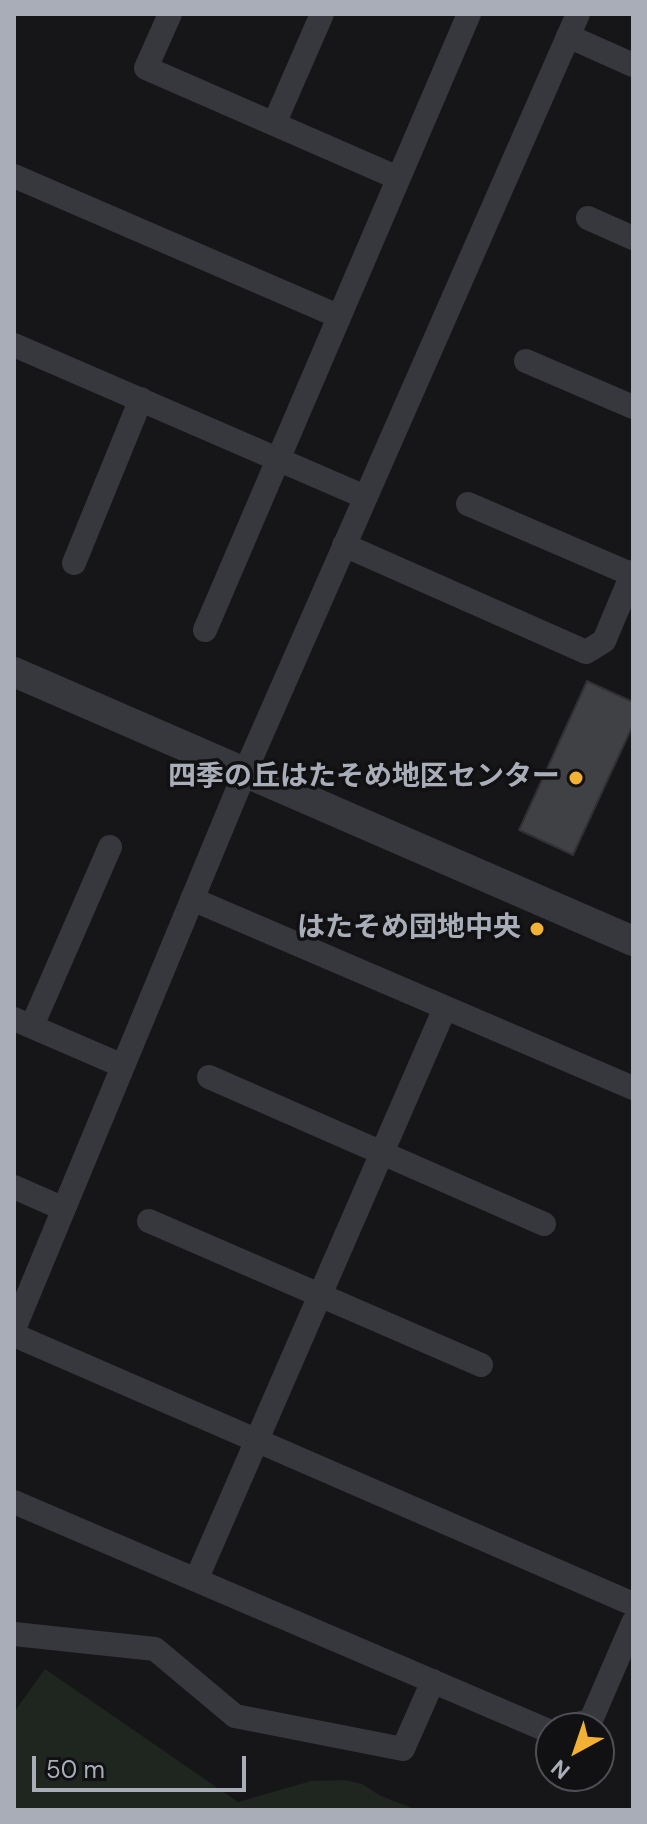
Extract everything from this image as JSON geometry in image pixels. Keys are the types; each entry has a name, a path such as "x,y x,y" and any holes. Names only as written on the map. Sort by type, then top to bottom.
{"street":[{"path":"170,14 146,68 398,178"},
{"path":"274,124 322,14"},
{"path":"205,630 469,14"},
{"path":"633,65 573,25 245,772 14,1332 633,1604"},
{"path":"14,176 338,316"},
{"path":"588,218 633,238"},
{"path":"14,345 365,497"},
{"path":"526,361 633,407"},
{"path":"74,563 141,399"},
{"path":"344,545 586,652 604,641 633,574 468,504"},
{"path":"14,672 633,941"},
{"path":"110,847 23,1023 123,1066"},
{"path":"192,899 633,1088"},
{"path":"196,1580 445,1008"},
{"path":"209,1077 544,1224"},
{"path":"14,1187 64,1209"},
{"path":"149,1221 481,1365"},
{"path":"14,1502 535,1725"},
{"path":"594,1712 633,1623"},
{"path":"14,1634 155,1649 235,1716 403,1749 433,1681"}],"shaded area":[{"path":"45,1669 238,1802 311,1781 345,1780 362,1784 379,1795 417,1810 14,1810 14,1712"}],"building":[{"name":"四季の丘はたそめ地区センター","path":"587,681 633,702 633,725 573,855 519,830"}],"place":[{"name":"四季の丘はたそめ地区センター","path":"576,778"},
{"name":"はたそめ団地中央","path":"537,929"}]}
